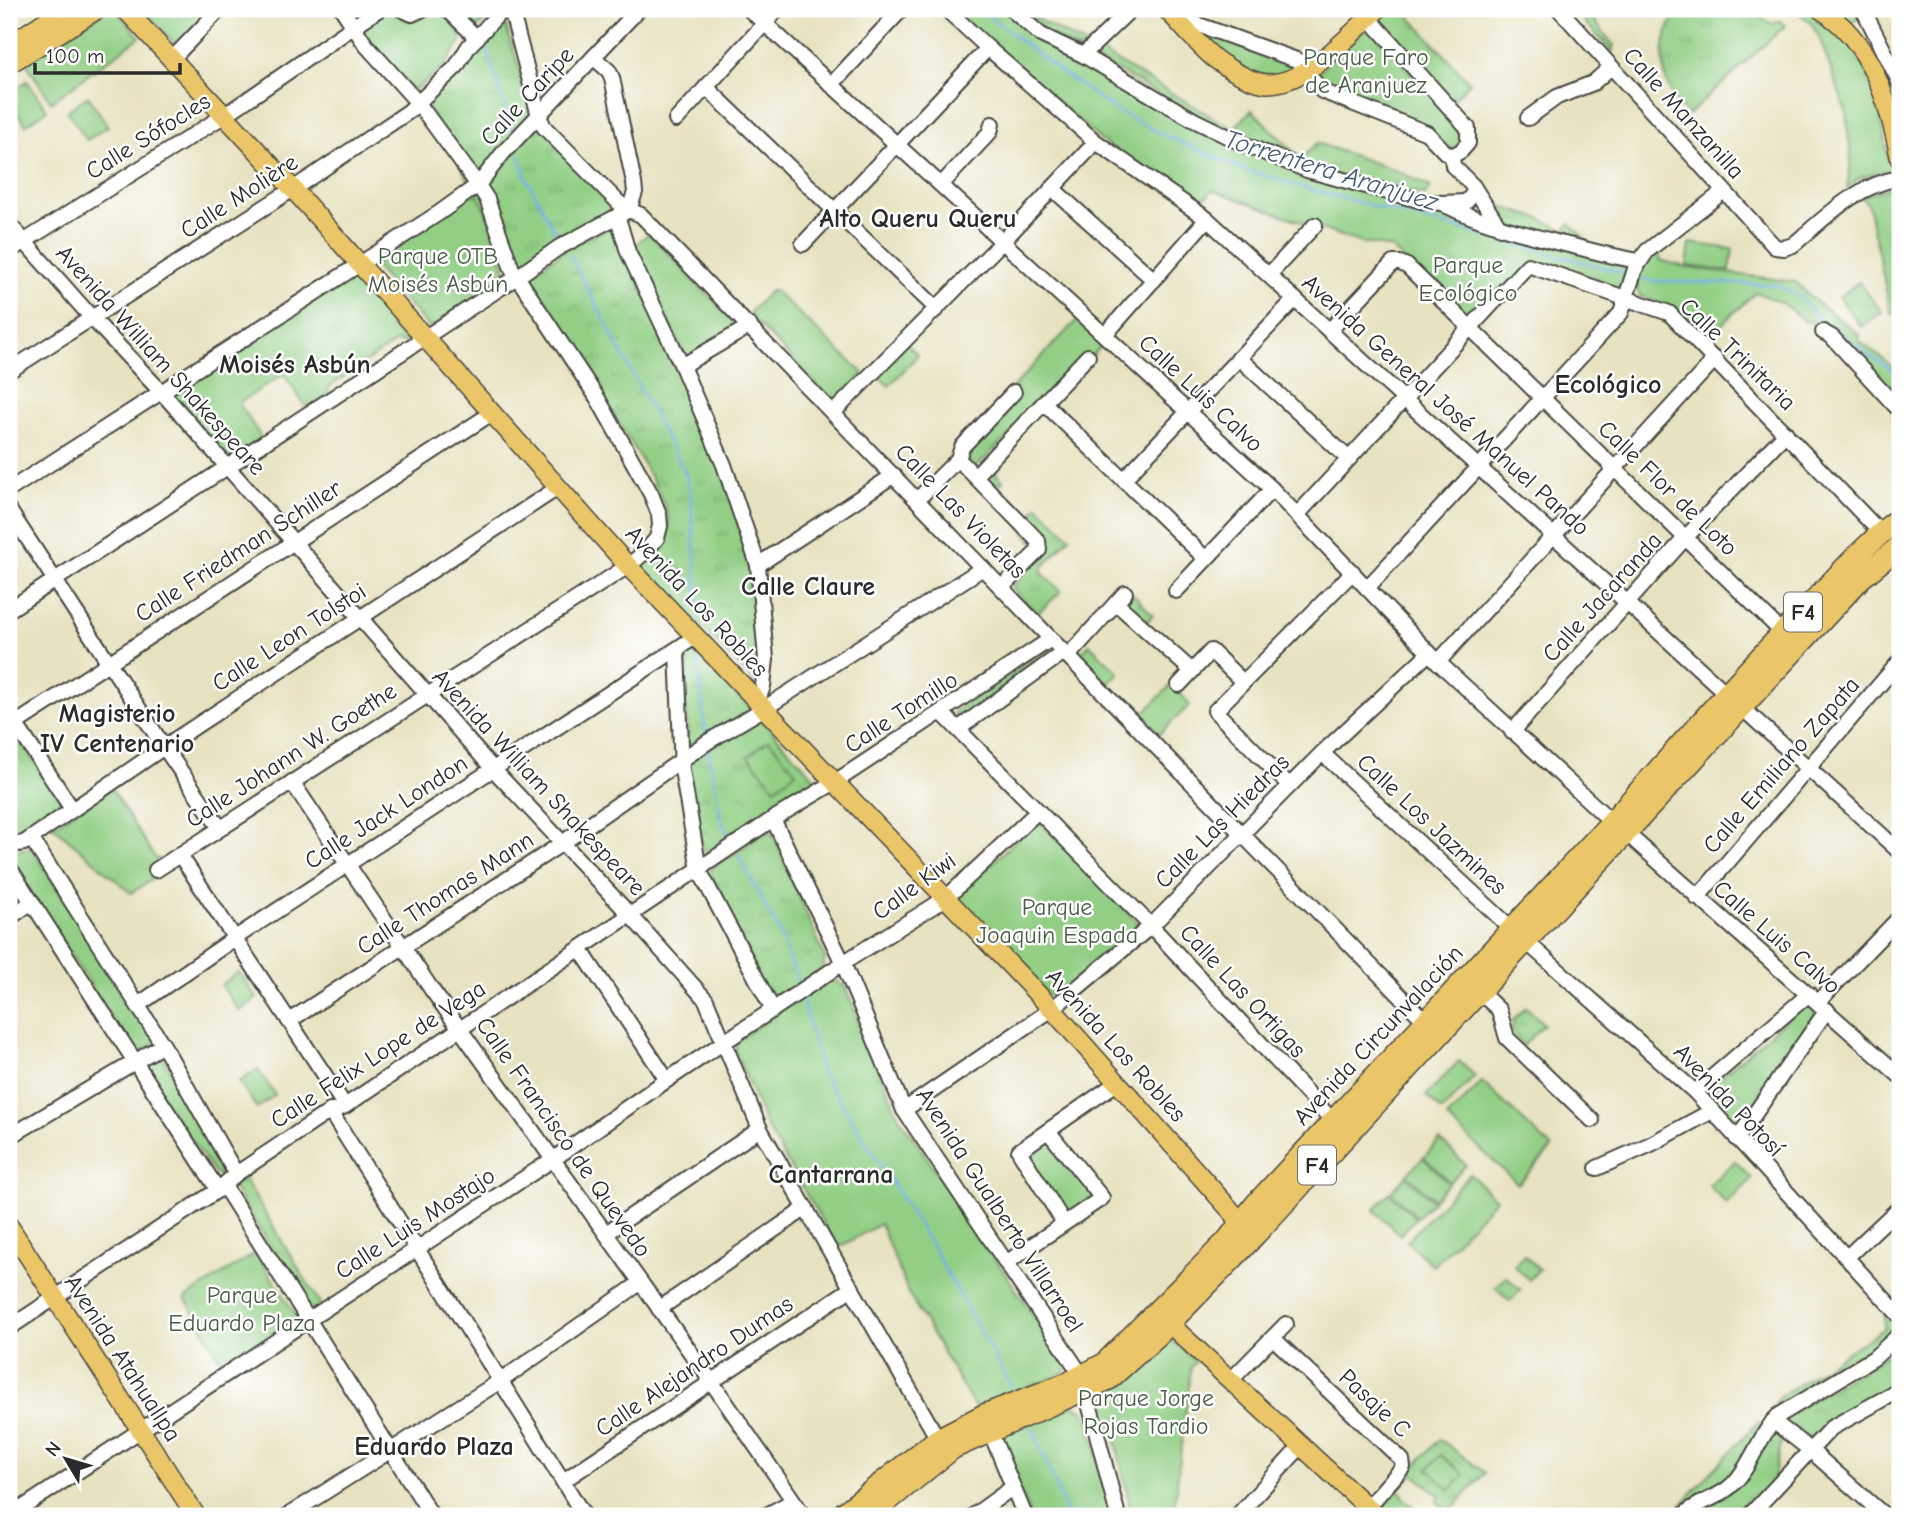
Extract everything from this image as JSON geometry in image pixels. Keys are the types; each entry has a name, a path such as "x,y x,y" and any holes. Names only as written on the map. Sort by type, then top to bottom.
{"highway":[{"name":"Avenida Circunvalación","path":"1734,699 1783,633 1880,533 1900,518"},
{"name":"Avenida Circunvalación","path":"1163,1318 1241,1222 1333,1121 1426,1022 1518,935 1734,699 1861,578 1899,550"},
{"name":"Avenida Circunvalación","path":"840,1516 938,1438 987,1423 1084,1383 1163,1318 1240,1251 1479,991 1518,935"},
{"name":"Avenida Circunvalación","path":"869,1516 987,1423"}],"main road":[{"path":"9,45 64,9"},
{"path":"9,64 98,9"},
{"name":"Avenida Los Robles","path":"125,9 360,263 628,566 1052,1009 1241,1222"},
{"path":"1820,9 1845,27 1873,68 1898,137 1900,159"},
{"path":"1170,13 1215,58 1242,76 1265,83 1285,81 1309,69 1373,13"},
{"path":"1880,533 1899,550"},
{"name":"Avenida Atahuallpa","path":"9,1226 196,1516"},
{"path":"1163,1318 1372,1512"}],"street":[{"path":"172,59 220,9"},
{"name":"Calle Johann W. Goethe","path":"156,870 426,693 628,566 657,538 660,526 659,514 651,494 598,399 517,277 487,199 418,103 353,28 342,9"},
{"name":"Calle Sófocles","path":"9,251 225,115 379,9"},
{"path":"401,9 412,14 423,9"},
{"path":"447,9 477,38"},
{"name":"Calle Molière","path":"9,372 408,112 456,67 503,9"},
{"name":"Calle Las Violetas","path":"510,9 544,127 623,214 641,215 1426,1022"},
{"name":"Calle Caripe","path":"9,490 439,213 478,185 639,9"},
{"name":"Calle Luis Calvo","path":"749,9 1272,489 1433,657 1512,732 1900,1076"},
{"path":"676,120 778,9"},
{"path":"831,85 902,9"},
{"name":"Avenida General José Manuel Pando","path":"946,9 1096,142 1207,219 1900,852"},
{"path":"1011,9 1041,35 1083,55 1194,120 1307,170 1422,201 1441,203 1466,202 1474,193 1473,186"},
{"path":"1083,55 1131,9"},
{"name":"Calle Manzanilla","path":"1559,9 1775,247 1793,245 1859,191 1875,183 1900,178"},
{"path":"1863,9 1900,83"},
{"path":"1170,13 1309,69 1322,91 1427,133 1452,156"},
{"path":"1373,13 1468,128 1468,143 1452,156"},
{"path":"803,244 988,48"},
{"path":"594,58 608,71 611,78 634,183 635,192 623,214 628,252 682,366 724,465 758,565 766,659 762,704"},
{"path":"1528,118 1557,97 1593,83 1611,67"},
{"path":"706,87 937,309"},
{"path":"941,185 990,132 992,124"},
{"path":"834,412 1003,241 1096,142"},
{"path":"1452,156 1453,166 1473,186 1500,228"},
{"path":"1053,189 1154,280"},
{"path":"1367,588 1621,313 1635,269 1647,251 1724,191"},
{"path":"1441,203 1500,228 1604,255 1640,261"},
{"path":"9,610 558,248 623,214"},
{"path":"1105,335 1207,219"},
{"name":"Avenida William Shakespeare","path":"9,224 228,466 493,769 706,1000 760,1129 938,1438"},
{"path":"1269,275 1315,225"},
{"name":"Calle Flor de Loto","path":"1330,330 1388,268 1398,263 1407,266 1783,633"},
{"name":"Calle Trinitaria","path":"1471,328 1528,265 1669,313 1880,533"},
{"path":"1124,479 1295,299"},
{"path":"682,366 750,326"},
{"path":"1298,514 1471,328"},
{"path":"1823,332 1832,337 1900,411"},
{"path":"975,476 1088,356"},
{"path":"1238,358 1349,459"},
{"name":"Calle Las Hiedras","path":"904,1110 1052,1009 1151,926 1322,753 1433,657 1555,535 1715,359"},
{"path":"918,499 958,459 962,447 1014,392"},
{"path":"1044,403 1206,559"},
{"name":"Calle Friedman Schiller","path":"11,722 109,663 492,414"},
{"name":"Calle Jacaranda","path":"1512,732 1686,537 1786,433"},
{"path":"958,459 1038,541 1039,550 1002,587"},
{"path":"758,565 894,475"},
{"name":"Calle Leon Tolstoi","path":"9,845 24,843 72,808 559,487"},
{"path":"1175,591 1272,489"},
{"path":"9,510 220,828"},
{"name":"Calle Thomas Mann","path":"289,1021 562,844 762,704 983,568"},
{"path":"1289,785 1215,711 1353,572"},
{"name":"Calle Tomillo","path":"958,729 1066,654 1121,598 1192,671"},
{"name":"Calle Jack London","path":"138,1005 235,938 695,637"},
{"name":"Calle Tomillo","path":"773,819 942,713 1051,639"},
{"path":"677,651 682,760 699,870 773,1010"},
{"path":"1179,685 1211,651 1243,682"},
{"name":"Calle Emiliano Zapata","path":"1697,898 1900,661"},
{"name":"Calle Las Ortigas","path":"942,713 1151,926 1333,1121"},
{"path":"11,722 72,808"},
{"name":"Calle Los Jazmines","path":"1322,753 1518,935"},
{"name":"Calle Francisco de Quevedo","path":"292,782 460,1030 804,1516"},
{"name":"Calle Kiwi","path":"843,964 946,898 1038,811"},
{"name":"Calle Felix Lope de Vega","path":"9,1328 221,1189 236,1174 330,1111 345,1106 773,819"},
{"name":"Avenida Gualberto Villarroel","path":"773,819 843,964 904,1110 1084,1383 1118,1516"},
{"path":"31,838 163,1045 236,1174"},
{"path":"180,855 345,1106"},
{"path":"9,867 432,1516"},
{"path":"9,918 32,902"},
{"path":"1695,1092 1818,1002 1900,918"},
{"name":"Avenida Potosí","path":"1518,935 1695,1092 1900,1316"},
{"path":"580,949 667,1080"},
{"name":"Calle Luis Mostajo","path":"10,1516 552,1160 667,1080 843,964"},
{"path":"1479,991 1499,1010 1507,1038 1592,1119"},
{"path":"1737,1139 1818,1002"},
{"path":"9,1137 163,1045"},
{"path":"1064,1223 1019,1151 1118,1082"},
{"path":"330,1111 502,1380 584,1516"},
{"path":"1597,1168 1651,1144 1713,1111"},
{"path":"606,1233 760,1129"},
{"path":"1006,1263 1102,1198 1048,1131"},
{"path":"1846,1257 1900,1207"},
{"path":"659,1308 806,1208"},
{"path":"287,1516 502,1380 640,1283"},
{"name":"Calle Alejandro Dumas","path":"563,1481 852,1289"},
{"path":"1230,1381 1286,1324"},
{"path":"1683,1516 1695,1505 1731,1486 1773,1421 1874,1358 1900,1334"},
{"name":"Pasaje C","path":"1273,1338 1402,1460 1403,1467 1372,1512"},
{"path":"1749,1516 1830,1428 1900,1390"},
{"path":"1773,1421 1885,1516"},
{"path":"987,1423 1025,1516"},
{"path":"1237,1516 1301,1446"},
{"path":"973,1516 1013,1486"},
{"path":"765,1516 793,1501"}],"green space":[{"path":"143,9 219,9 178,44 172,41"},
{"path":"387,9 394,9 404,18 411,20 434,9 451,21 462,39 446,64 414,91 361,32 361,27"},
{"path":"453,9 497,9 476,29"},
{"name":"Parque Ecológico","path":"952,9 1005,9 1233,143 1632,266 1621,291 1538,262 1471,320 1391,248 1358,242 1213,190 1198,204 1173,186 1166,187 1098,138"},
{"path":"1024,9 1026,13 1087,46 1081,51 1048,34 1021,10"},
{"path":"1390,9 1403,9 1470,83 1451,102 1379,22 1382,15"},
{"path":"1573,9 1585,9 1614,45 1612,52"},
{"path":"1682,9 1754,9 1773,24 1780,21 1785,26 1688,115 1672,96 1663,60 1669,26"},
{"path":"1794,9 1817,15 1828,22 1848,41 1862,63 1875,97 1891,169 1860,178 1847,188 1851,160 1846,111 1819,37 1811,23"},
{"path":"1833,9 1857,9 1861,17 1851,23"},
{"path":"108,10 118,13 140,37 51,102 25,61"},
{"path":"503,17 533,113 615,206 615,211 519,268 428,110 427,103"},
{"name":"Parque Faro de Aranjuez","path":"1368,26 1462,127 1465,138 1456,150 1330,92 1316,74"},
{"path":"1199,31 1300,67 1279,75 1244,69 1224,56"},
{"path":"1096,49 1233,129 1252,110 1301,159 1317,143 1395,170 1431,187 1424,196 1316,170 1229,134 1090,55"},
{"path":"27,81 47,110 26,125 9,101 9,94"},
{"path":"88,96 108,126 87,140 67,111"},
{"path":"1891,187 1900,191 1900,323 1897,312 1891,314 1868,204 1861,196"},
{"path":"1478,188 1496,205 1541,219 1564,230 1570,224 1596,249 1501,224"},
{"name":"Parque OTB Moisés Asbún","path":"477,195 484,206 508,276 432,327 428,326 371,263 468,196"},
{"path":"614,225 723,472 753,569 762,689 641,566 660,546 668,532 662,500 611,411 526,281 529,275 570,246"},
{"path":"649,233 736,324 736,328 686,358 633,247"},
{"path":"1690,243 1733,249 1730,271 1687,266"},
{"path":"1656,252 1660,254 1660,260 1689,268 1796,282 1813,299 1860,335 1859,341 1900,372 1900,403 1834,333 1815,323 1804,321 1782,303 1756,292 1705,340 1674,309 1640,296 1637,290 1638,278 1643,267"},
{"name":"Parque OTB Moisés Asbún","path":"352,276 357,277 408,334 407,343 396,342 329,387 328,395 307,409 284,374 239,403 262,439 231,459 226,458 173,398 172,393"},
{"path":"1859,282 1882,312 1861,327 1839,297"},
{"path":"770,291 775,291 864,374 836,401 751,317 750,312"},
{"path":"1079,318 1105,343 976,467 963,458 963,451 1012,388"},
{"path":"907,344 918,355 889,386 877,375"},
{"path":"991,468 1003,481 996,488 1024,516 1030,515 1038,506 1070,537 1042,568 1042,573 1061,591 1037,614 1012,588 1042,554 984,480 984,475"},
{"path":"1133,594 1153,615 1146,623 1124,602"},
{"path":"1089,644 1119,673 1106,686 1078,657"},
{"path":"688,645 749,707 749,711 693,747 688,745 684,646"},
{"path":"1048,649 1054,653 961,720 954,716 954,712"},
{"path":"1172,684 1190,705 1156,737 1138,719"},
{"path":"753,720 763,722 815,778 815,785 712,853 706,853 702,846 686,770 688,762"},
{"path":"11,732 63,804 63,809 23,837 9,837"},
{"path":"769,740 796,772 775,788 748,756"},
{"path":"111,788 155,858 176,864 131,893 53,826"},
{"name":"Parque Joaquin Espada","path":"1035,822 1043,825 1139,924 1135,933 1065,992 1049,996 959,899 959,895"},
{"path":"766,832 774,837 825,957 823,969 775,1001 767,998 710,872"},
{"path":"31,847 155,1038 153,1045 140,1052 132,1050 9,859 9,853"},
{"path":"239,972 257,998 239,1011 221,985"},
{"path":"830,980 845,987 898,1115 1067,1365 1065,1373 975,1408 909,1294 880,1224 838,1248 767,1128 735,1051 738,1040"},
{"path":"1807,1001 1815,1008 1814,1016 1740,1123 1731,1122 1704,1091"},
{"path":"1526,1007 1544,1024 1523,1046 1512,1031 1513,1020"},
{"path":"156,1056 162,1056 227,1170 220,1176 215,1174 141,1067"},
{"path":"1459,1061 1475,1076 1442,1111 1426,1096"},
{"path":"258,1069 275,1095 257,1108 239,1082"},
{"path":"1482,1082 1552,1148 1518,1184 1447,1118"},
{"path":"1047,1136 1096,1194 1066,1217 1023,1153"},
{"path":"1440,1140 1466,1165 1450,1182 1424,1157"},
{"path":"1423,1158 1449,1183 1434,1199 1407,1174"},
{"path":"1735,1161 1752,1179 1726,1204 1709,1185"},
{"path":"1470,1174 1496,1199 1433,1266 1407,1241"},
{"path":"1406,1176 1433,1201 1417,1217 1391,1192"},
{"path":"243,1177 321,1305 308,1308 232,1185"},
{"path":"1389,1193 1416,1218 1400,1235 1374,1210"},
{"name":"Parque Eduardo Plaza","path":"256,1253 297,1317 292,1323 224,1366 185,1298"},
{"path":"1524,1255 1539,1269 1529,1280 1514,1266"},
{"path":"1506,1276 1521,1290 1510,1301 1495,1287"},
{"path":"1888,1313 1894,1319 1893,1326 1887,1338 1877,1347 1860,1360 1856,1356 1816,1381 1813,1388 1780,1408 1775,1403 1782,1395 1884,1328 1884,1317"},
{"name":"Parque Jorge Rojas Tardio","path":"1163,1341 1173,1341 1196,1362 1191,1367 1173,1516 1132,1516 1115,1437 1102,1428 1100,1409 1106,1394"},
{"path":"1900,1347 1900,1384 1814,1438 1809,1439 1784,1422 1785,1416"},
{"path":"1072,1405 1084,1411 1089,1421 1112,1516 1030,1516 1001,1439 1002,1434"},
{"path":"1758,1422 1763,1426 1736,1472 1723,1486 1677,1509"},
{"path":"1770,1428 1782,1441 1772,1484 1743,1516 1690,1516 1725,1495"},
{"path":"1440,1439 1485,1473 1446,1516 1446,1510 1436,1501 1440,1496 1413,1474 1398,1490 1402,1497 1423,1515 1428,1510 1434,1516 1394,1516 1382,1506 1381,1501"},
{"path":"1441,1455 1464,1475 1450,1490 1428,1469"}],"waterway":[{"path":"475,9 479,22"},
{"name":"Torrentera Aranjuez","path":"980,9 1058,70 1114,109 1168,137 1242,169 1624,273"},
{"path":"485,43 512,130"},
{"path":"519,154 526,177 557,236"},
{"path":"1900,218 1893,236 1900,265"},
{"path":"570,255 687,477 691,499 699,618"},
{"name":"Torrentera Aranjuez","path":"1641,278 1652,281 1777,285 1799,296 1818,319 1838,330 1865,353 1900,375"},
{"path":"698,661 706,737"},
{"path":"708,749 721,819 730,838"},
{"path":"738,855 779,931 798,982"},
{"path":"803,1002 821,1071 933,1248 1013,1389"},
{"path":"1033,1429 1068,1516"}],"district":[{"name":"Alto Queru Queru","path":"918,219"},
{"name":"Moisés Asbún","path":"295,365"},
{"name":"Ecológico","path":"1608,385"},
{"name":"Calle Claure","path":"808,587"},
{"name":"Magisterio IV Centenario","path":"117,729"},
{"name":"Cantarrana","path":"831,1175"},
{"name":"Eduardo Plaza","path":"434,1447"}]}
